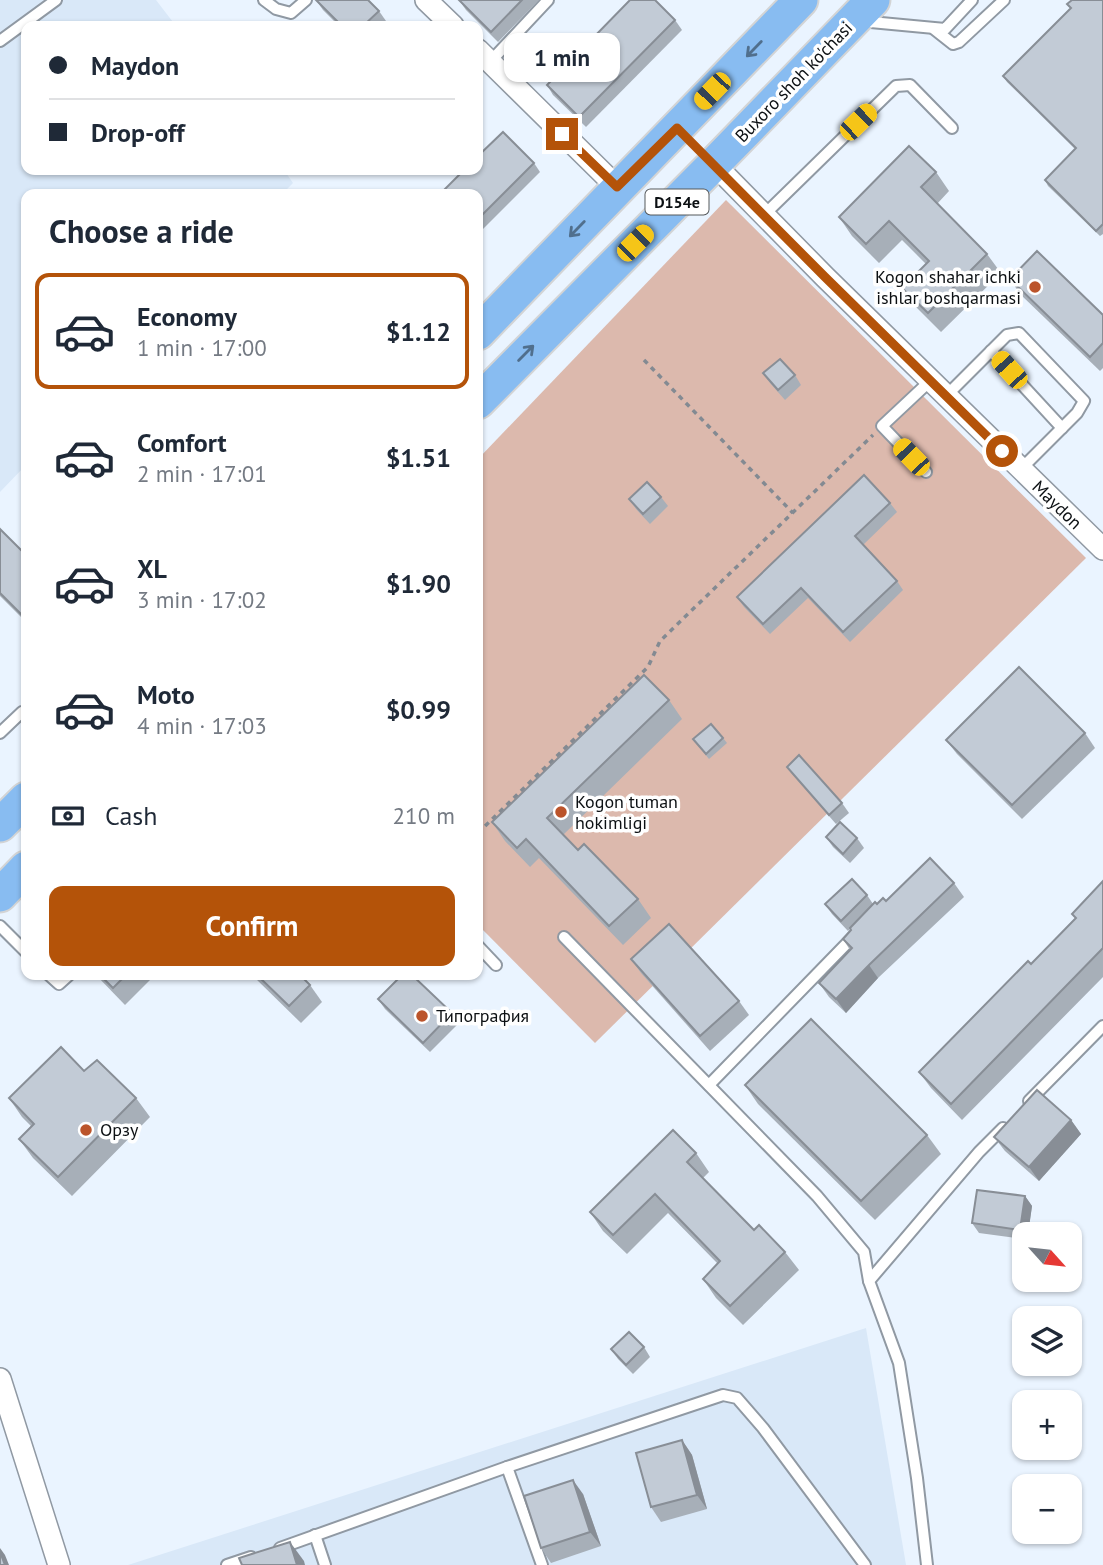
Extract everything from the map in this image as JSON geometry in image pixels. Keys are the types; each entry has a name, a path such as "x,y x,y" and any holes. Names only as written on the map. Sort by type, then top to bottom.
{"main road":[{"name":"D154e","path":"483,328 801,0"},
{"name":"Buxoro shoh ko'chasi","path":"483,397 864,10"},
{"path":"677,128 714,164"},
{"path":"0,825 21,804"},
{"path":"0,895 21,873"}],"street":[{"path":"426,0 448,21"},
{"path":"484,56 617,187"},
{"name":"Maydon","path":"714,164 1103,549"},
{"path":"0,1379 59,1565"}],"lane":[{"path":"27,21 56,0"},
{"path":"264,0 276,9 291,13 306,0"},
{"path":"484,56 548,0"},
{"path":"864,10 945,29 972,0"},
{"path":"932,28 953,44 959,42 1004,0"},
{"path":"0,41 21,26"},
{"path":"764,215 896,86 910,85 952,128"},
{"path":"926,472 882,426 991,351 1007,335 1019,333 1084,401 1077,413 1021,469"},
{"path":"991,351 1062,428"},
{"path":"0,733 21,713"},
{"path":"709,1085 868,922"},
{"path":"0,926 21,947"},
{"path":"564,937 817,1196 864,1252 869,1281 899,1363 927,1565"},
{"path":"483,951 496,964"},
{"path":"1017,1113 1103,1026"},
{"path":"869,1281 979,1152 1008,1123"},
{"path":"227,1565 723,1395 737,1398 763,1428 865,1565"},
{"path":"507,1467 542,1565"},
{"path":"315,1535 325,1565"}],"path":[{"path":"644,359 793,513"},
{"path":"483,828 648,667 660,641 882,426"}],"shaded area":[{"path":"0,0 156,0 172,21 21,21 21,175 287,175 293,183 287,189 21,189 21,470 0,492"},
{"path":"726,200 1086,558 595,1043 483,930 483,454"},
{"path":"866,1328 906,1565 128,1565"}],"building":[{"path":"316,0 368,0 379,11 368,21 337,21"},
{"path":"459,0 522,0 491,32 483,21"},
{"path":"630,0 655,0 675,20 579,117 547,85"},
{"path":"1072,0 1103,0 1103,224 1096,231 1045,180 1076,148 1003,76 1071,8 1067,4"},
{"path":"503,132 534,163 483,214 483,189 445,189 459,175 483,175 483,151"},
{"path":"909,146 936,172 921,187 987,254 928,313 902,288 929,261 889,221 866,244 839,217"},
{"path":"1037,251 1103,315 1103,343 1090,357 1010,279"},
{"path":"780,359 795,375 778,390 763,373"},
{"path":"864,475 890,503 855,536 897,581 843,632 801,588 763,624 737,597"},
{"path":"647,482 661,497 643,514 629,499"},
{"path":"0,529 21,550 21,614 0,593"},
{"path":"1019,667 1085,733 1012,805 946,740"},
{"path":"644,675 669,700 547,818 578,850 584,844 638,899 609,926 526,839 517,848 492,822"},
{"path":"711,724 723,738 706,754 693,739"},
{"path":"799,755 842,803 829,815 787,767"},
{"path":"840,822 857,838 843,854 826,837"},
{"path":"930,858 954,883 836,999 819,983 852,948 843,939 850,928 875,902 877,904 883,898 886,901"},
{"path":"852,879 867,895 841,921 825,904"},
{"path":"1103,881 1103,948 951,1104 919,1072 1028,961 1031,964 1076,918 1072,914"},
{"path":"669,924 739,1001 700,1036 631,959"},
{"path":"105,980 121,980 113,988"},
{"path":"262,980 305,980 310,985 289,1006"},
{"name":"Типография","path":"397,980 417,980 452,1013 423,1043 378,999"},
{"path":"811,1019 927,1135 861,1201 745,1085"},
{"name":"Орзу","path":"61,1047 84,1071 97,1060 136,1098 58,1177 19,1139 34,1124 9,1098"},
{"path":"1037,1090 1071,1120 1029,1167 994,1137"},
{"path":"673,1130 696,1153 687,1162 754,1230 759,1225 785,1252 730,1306 703,1279 720,1261 655,1194 613,1235 590,1212"},
{"path":"977,1190 1025,1196 1021,1222 1012,1222 1012,1229 972,1223"},
{"path":"629,1332 644,1347 626,1365 611,1349"},
{"path":"682,1440 697,1495 651,1507 636,1453"},
{"path":"573,1480 590,1532 541,1548 524,1496"},
{"path":"290,1542 297,1565 242,1565 239,1558"},
{"path":"0,1552 5,1565 0,1565"}],"place":[{"name":"Kogon shahar ichki ishlar boshqarmasi","path":"1035,287"},
{"name":"Kogon tuman hokimligi","path":"561,812"},
{"name":"Типография","path":"422,1016"},
{"name":"Орзу","path":"86,1130"}],"route":[{"path":"562,134 617,187 677,128 1002,451"}]}
